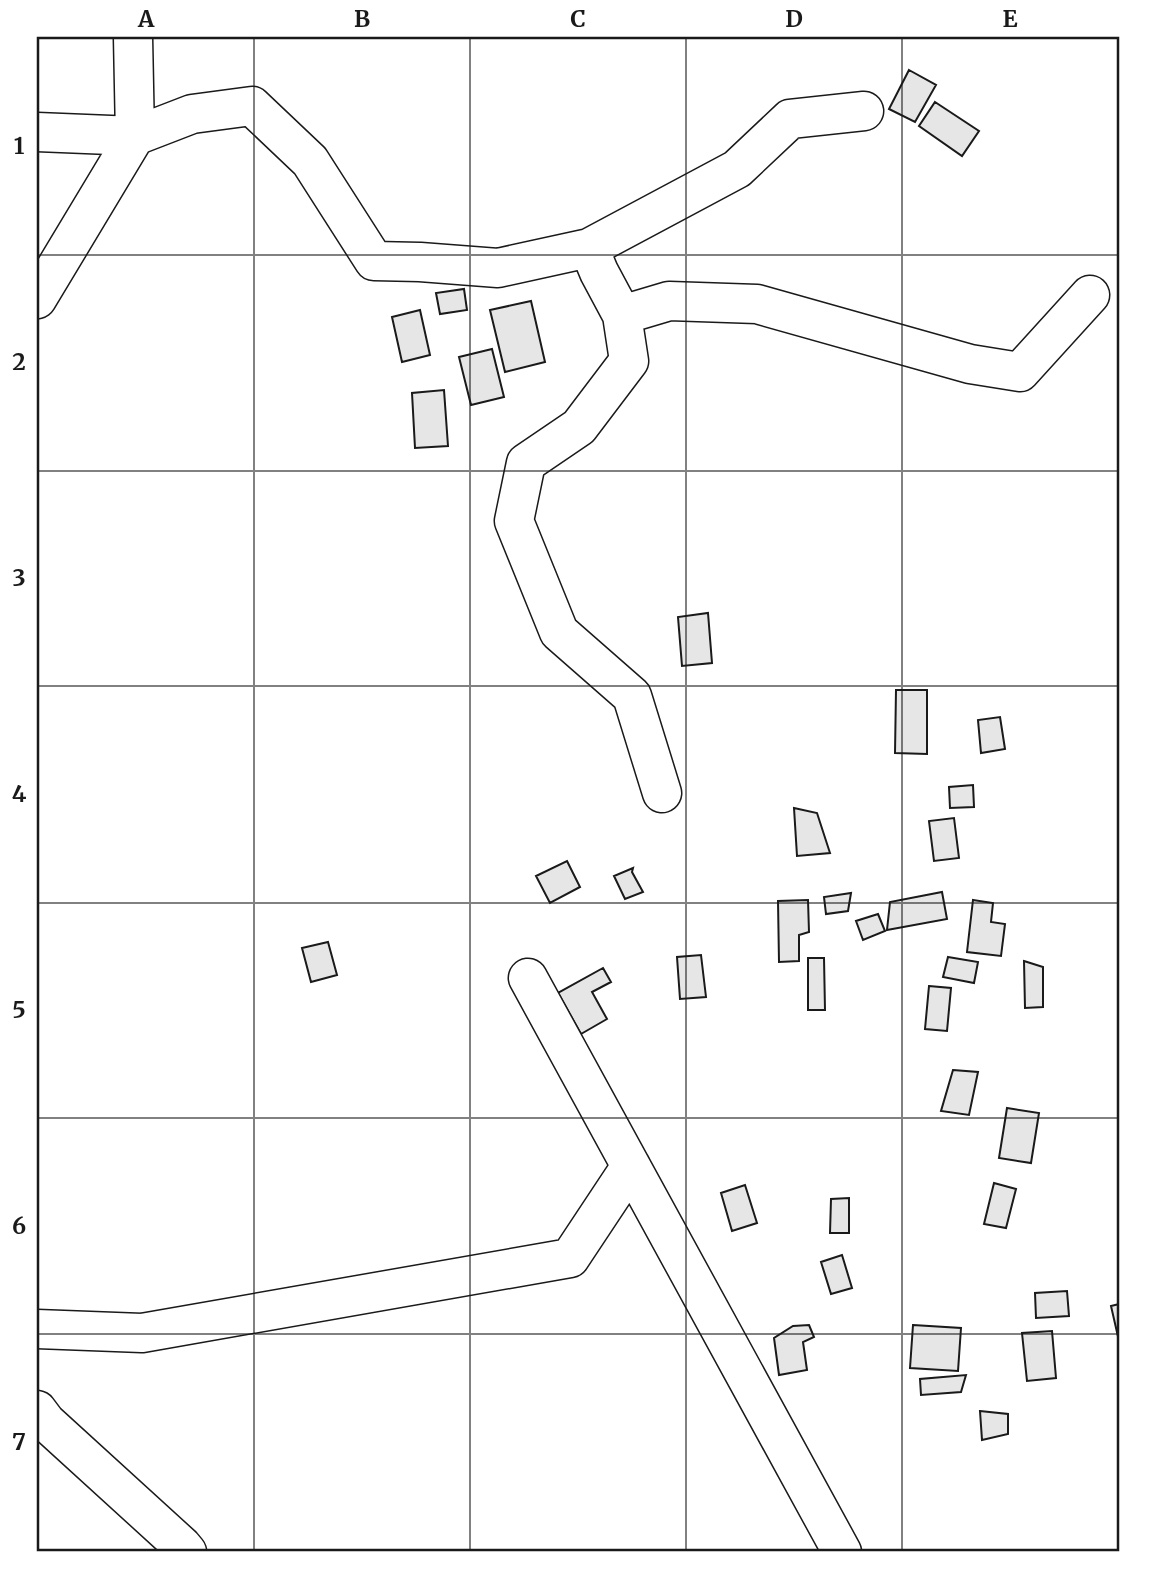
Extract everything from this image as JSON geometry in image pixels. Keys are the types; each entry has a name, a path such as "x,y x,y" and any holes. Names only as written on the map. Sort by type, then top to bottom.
{"street":[{"path":"37,299 135,136 133,37"},
{"path":"37,132 135,136 192,114 252,106 310,161 374,261 498,268 589,248 737,169 790,119 864,111"},
{"path":"589,248 622,315 629,360 579,427 526,463 514,521 559,632 632,696 662,793"},
{"path":"622,315 669,301 757,304 970,364 1020,372 1090,295"},
{"path":"528,978 842,1552"},
{"path":"37,1329 142,1333 570,1258 631,1166"},
{"path":"37,1410 46,1422 187,1552"}],"building":[{"path":"909,70 936,85 915,122 889,109"},
{"path":"935,102 979,131 962,156 919,126"},
{"path":"464,289 467,310 440,314 436,293"},
{"path":"531,301 545,362 505,372 490,310"},
{"path":"420,310 430,355 402,362 392,317"},
{"path":"492,349 504,397 471,405 459,357"},
{"path":"444,390 448,446 415,448 412,393"},
{"path":"708,613 712,663 682,666 678,617"},
{"path":"896,690 927,690 927,754 895,753"},
{"path":"1000,717 1005,749 981,753 978,720"},
{"path":"973,785 974,807 950,808 949,787"},
{"path":"794,808 817,813 830,853 797,856"},
{"path":"954,818 959,858 934,861 929,821"},
{"path":"567,861 580,887 550,903 536,876"},
{"path":"633,868 632,872 643,892 625,899 614,876"},
{"path":"942,892 947,919 887,930 890,902"},
{"path":"851,893 848,911 826,914 824,897"},
{"path":"808,900 809,932 799,935 799,961 779,962 778,901"},
{"path":"973,900 993,903 991,922 1005,924 1001,956 967,952"},
{"path":"878,914 885,931 863,940 856,921"},
{"path":"328,942 337,975 311,982 302,948"},
{"path":"701,955 706,997 680,999 677,957"},
{"path":"948,957 978,962 974,983 943,977"},
{"path":"808,958 824,958 825,1010 808,1010"},
{"path":"1024,961 1043,967 1043,1007 1025,1008"},
{"path":"603,968 611,982 592,992 607,1019 581,1034 558,993"},
{"path":"929,986 951,988 947,1031 925,1029"},
{"path":"953,1070 978,1072 969,1115 941,1111"},
{"path":"1007,1108 1039,1113 1031,1163 999,1158"},
{"path":"994,1183 1016,1189 1006,1228 984,1224"},
{"path":"994,1183 1016,1189 1006,1228 984,1224"},
{"path":"745,1185 757,1223 732,1231 721,1193"},
{"path":"849,1198 849,1233 830,1233 831,1199"},
{"path":"842,1255 852,1288 831,1294 821,1262"},
{"path":"1067,1291 1069,1316 1036,1318 1035,1293"},
{"path":"1119,1304 1119,1341 1111,1306"},
{"path":"809,1325 814,1337 803,1342 807,1370 779,1375 774,1338 793,1326"},
{"path":"913,1325 961,1328 958,1371 910,1368"},
{"path":"1052,1331 1056,1378 1027,1381 1022,1333"},
{"path":"966,1375 961,1392 921,1395 920,1379"},
{"path":"980,1411 1008,1414 1008,1434 982,1440"}]}
